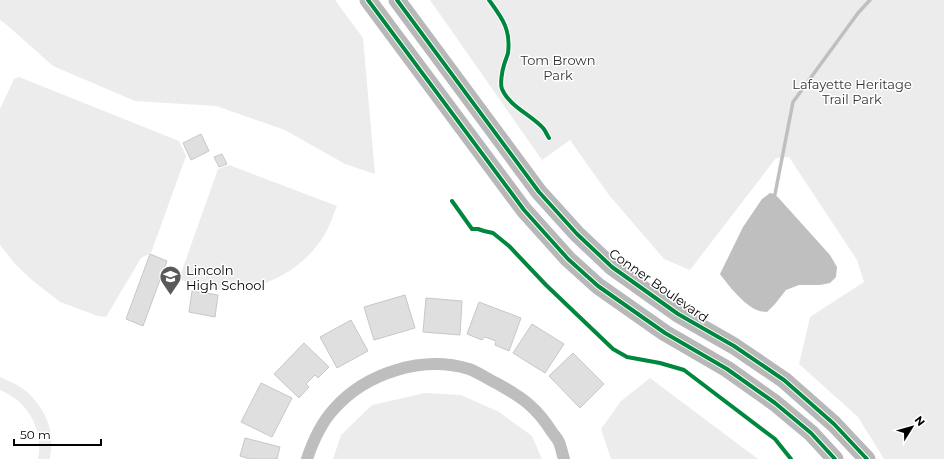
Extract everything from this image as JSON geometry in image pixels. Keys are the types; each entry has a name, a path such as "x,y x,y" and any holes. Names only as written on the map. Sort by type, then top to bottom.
{"main road":[{"path":"368,0 524,210 568,259 598,286 665,333 726,369 775,402 811,433 835,459"},
{"name":"Conner Boulevard","path":"397,0 539,192 572,229 612,267 678,314 734,346 784,380 834,424 867,459"},
{"path":"494,171 512,156"}],"street":[{"path":"307,459 312,444 322,424 334,408 349,395 366,382 391,371 420,364 445,364 470,369 516,394 531,405 547,424 558,442 564,459"}],"green space":[{"path":"0,0 335,0 363,38 375,174 345,164 285,130 216,106 135,101 53,66 0,20"},
{"name":"Lafayette Heritage Trail Park","path":"430,0 944,0 944,459 884,459 858,417 799,364 810,317 864,282 857,260 789,157 776,158 690,270 664,259 609,195 570,140 542,160"},
{"path":"19,77 179,141 186,156 151,253 141,258 106,317 98,316 60,302 16,265 0,245 0,109 14,79"},
{"path":"229,165 337,206 327,231 315,248 290,271 259,285 243,289 226,290 202,287 179,279 218,169"},
{"path":"0,377 24,389 40,406 47,420 51,434 50,459 38,459 39,438 32,418 19,401 0,390"},
{"path":"650,378 758,459 611,459 601,429 621,401"},
{"path":"425,393 461,395 499,412 532,436 542,459 333,459 341,435 372,405"}],"shaded area":[{"path":"770,193 775,194 830,255 837,267 836,277 830,283 820,285 799,285 786,290 767,312 758,311 747,304 720,274 743,227 762,199"}],"building":[{"path":"201,134 209,151 191,160 183,143"},
{"path":"222,154 227,164 219,167 214,157"},
{"path":"150,254 167,261 143,326 126,319"},
{"path":"192,291 218,295 215,317 189,312"},
{"path":"405,295 415,328 374,340 364,307"},
{"path":"426,298 462,301 460,335 423,332"},
{"path":"479,302 521,318 509,351 495,345 496,341 485,337 482,340 467,334"},
{"path":"351,320 368,351 337,368 320,337"},
{"path":"532,324 564,344 545,373 513,353"},
{"path":"304,343 329,367 318,378 315,375 306,384 309,387 299,398 274,374"},
{"path":"573,353 604,384 580,408 549,376"},
{"path":"261,383 292,398 272,437 241,422"},
{"path":"245,438 280,447 277,459 250,459 240,456"}],"waterway":[{"path":"775,194 793,102 858,13 870,0"}],"cycle path":[{"path":"368,0 524,210 568,259 598,286 665,333 727,369 775,403 811,433 835,459"},
{"path":"397,0 539,192 577,234 612,267 678,314 734,346 784,380 834,424 867,459"},
{"path":"489,0 502,18 507,30 509,45 503,68 501,84 502,89 505,95 515,105 543,128 549,138"},
{"path":"452,201 472,229 493,233 509,246 546,285 613,349 627,357 660,363 684,370 775,439 791,459"}],"place":[{"name":"Lincoln High School","path":"170,296"}],"park label":[{"name":"Tom Brown Park","path":"558,68"}]}
